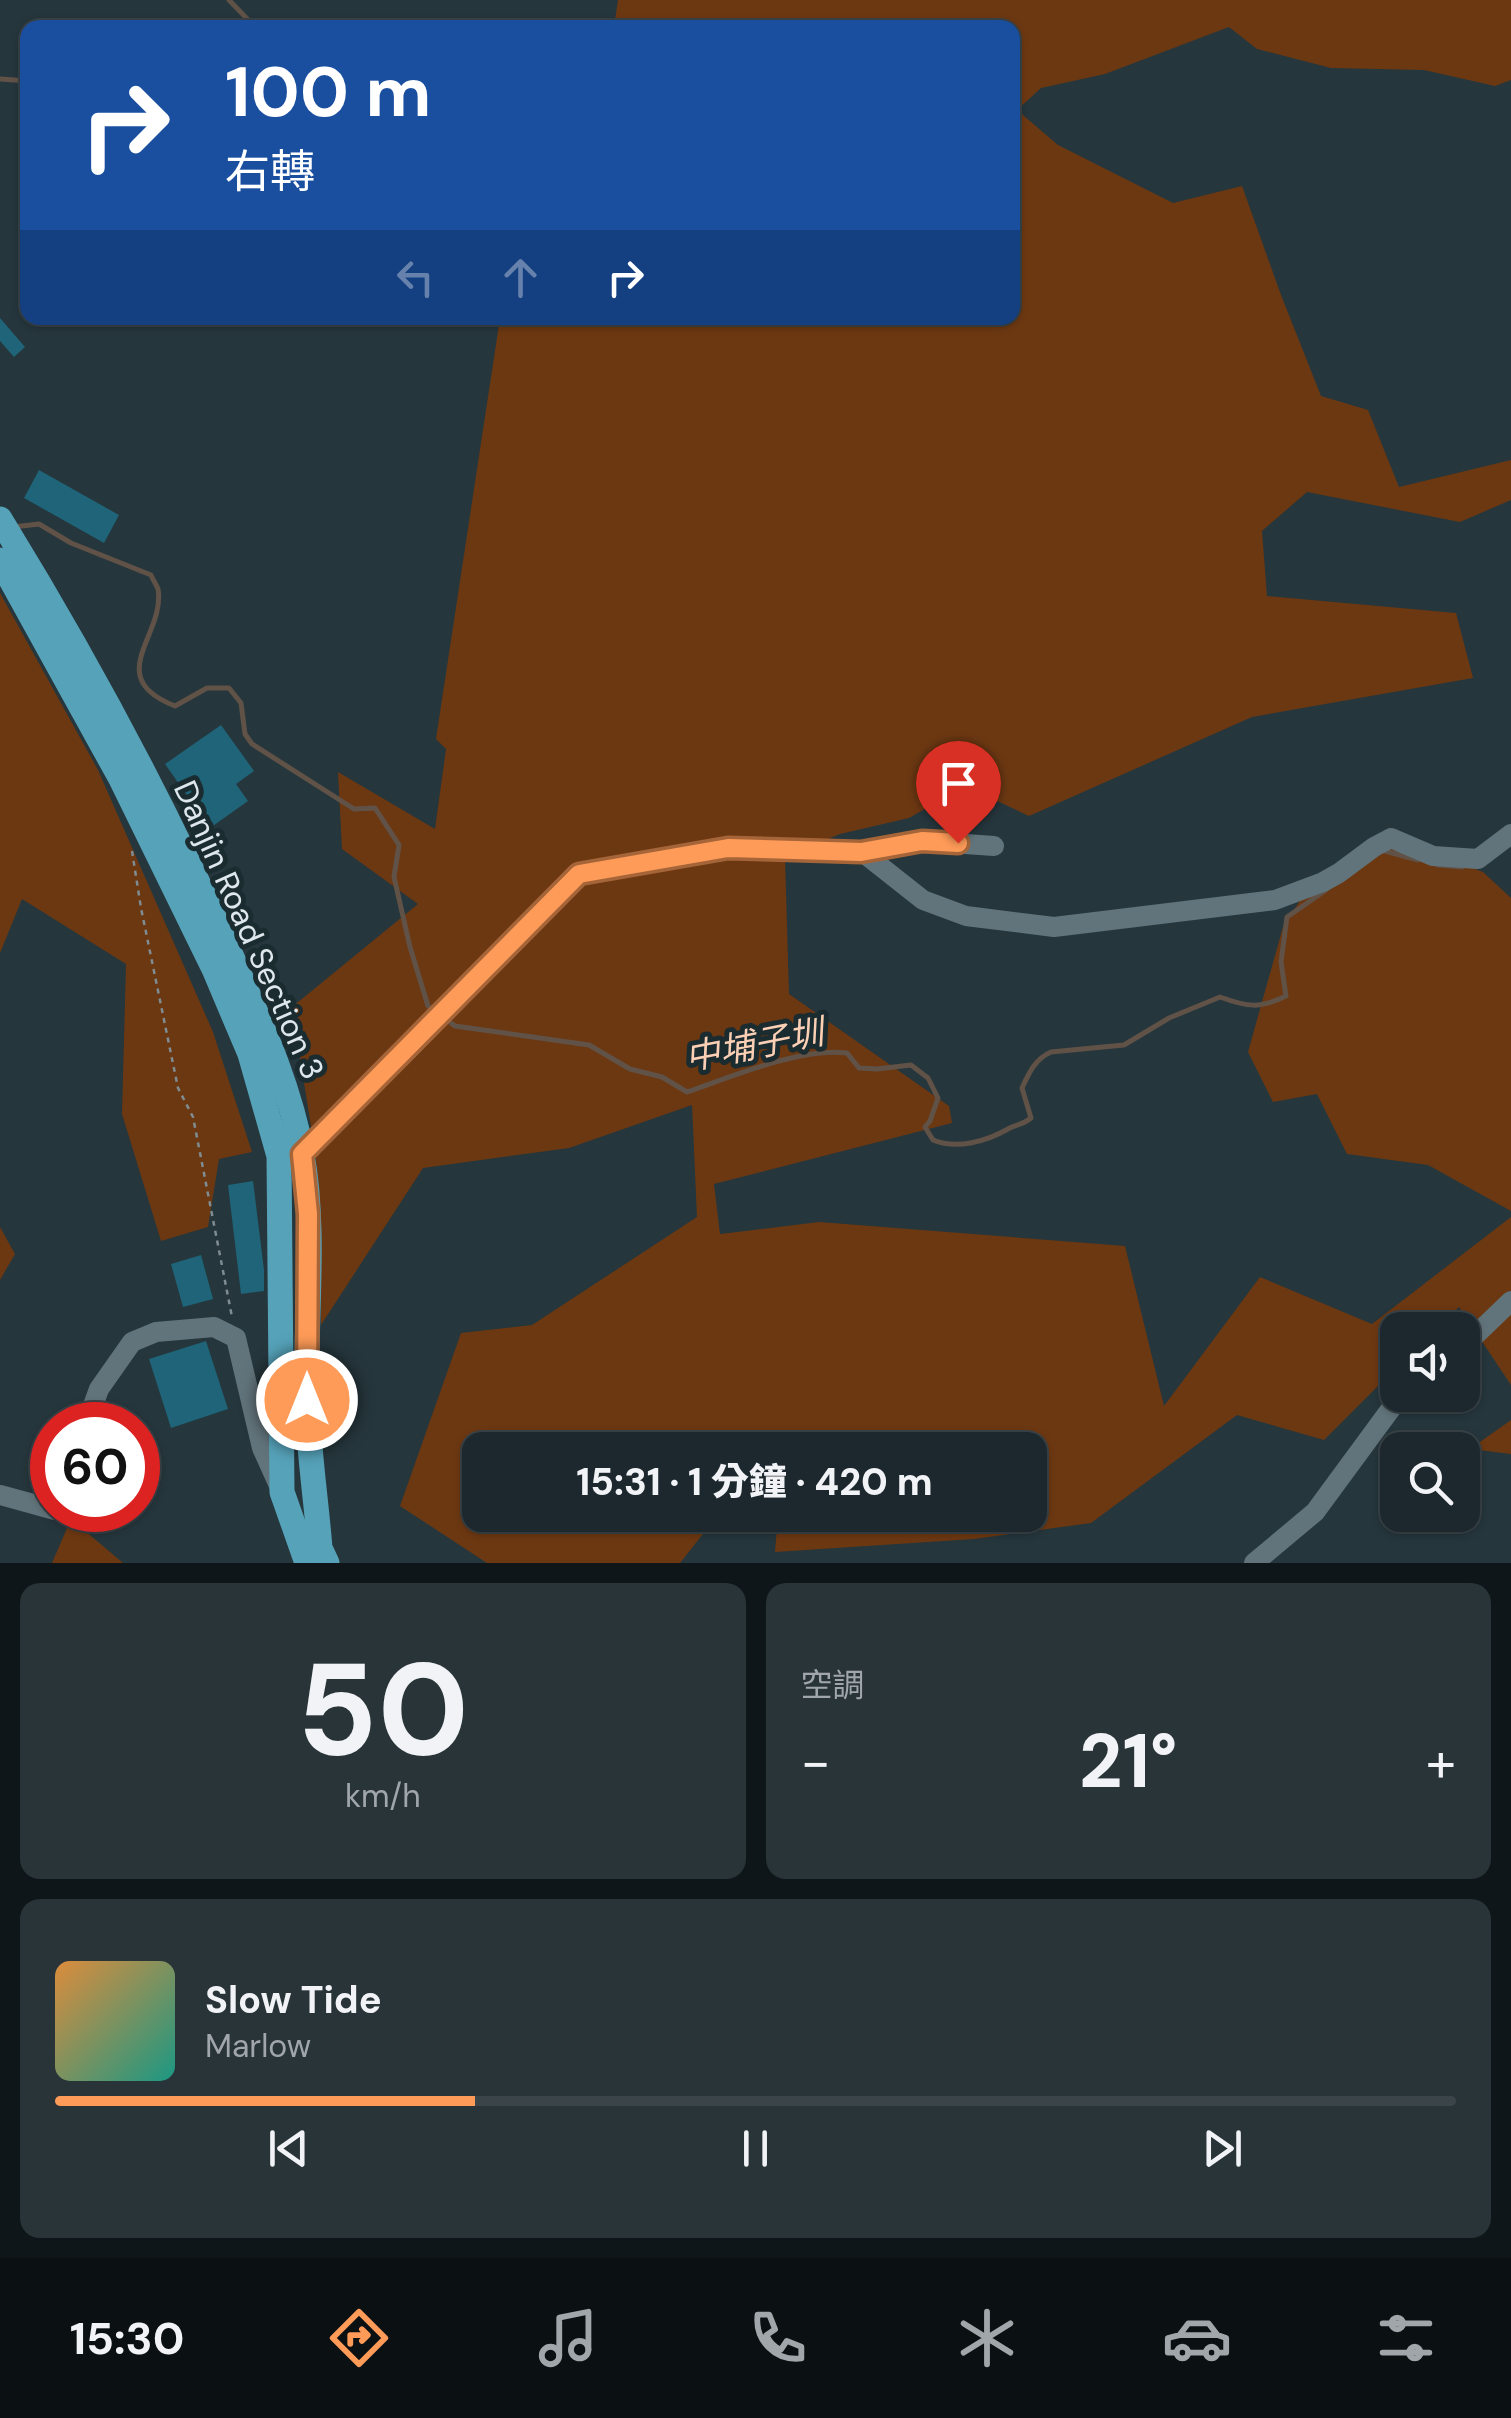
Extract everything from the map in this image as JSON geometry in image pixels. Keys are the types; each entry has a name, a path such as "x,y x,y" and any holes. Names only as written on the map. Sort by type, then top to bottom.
{"main road":[{"name":"Danjin Road Section 3","path":"5,543 157,797 272,1049 289,1100 282,1492 318,1558"},
{"name":"Danjin Road Section 3","path":"290,1155 308,1214 307,1400 318,1558"}],"street":[{"path":"861,852 924,900 952,911 1054,927 1274,900 1339,874 1391,838 1433,856 1478,859 1511,834"},
{"path":"290,1155 579,874 728,848 861,852 922,841 994,846"},
{"path":"1480,1331 1511,1301"},
{"path":"94,1402 132,1342 156,1332 214,1327 236,1338 262,1448 282,1492"},
{"path":"1254,1563 1315,1512 1389,1412"},
{"path":"0,1495 30,1503"}],"path":[{"path":"132,853 178,1088 192,1117 236,1338"}],"shaded area":[{"path":"618,0 1511,0 1511,80 1495,86 1424,70 1331,68 1257,49 1229,27 1105,74 1041,88 1020,107 1020,20 615,20"},
{"path":"1020,113 1058,145 1173,203 1242,186 1321,396 1368,410 1399,487 1511,460 1511,500 1460,522 1307,492 1262,531 1267,596 1456,613 1473,678 1252,717 1029,816 965,786 909,818 840,834 785,857 789,994 949,1106 952,1123 714,1184 720,1234 819,1222 1125,1246 1164,1406 1260,1277 1372,1324 1380,1318 1380,1384 1324,1440 1237,1415 1091,1523 1047,1529 1047,1432 462,1432 462,1532 705,1532 680,1563 487,1563 400,1506 461,1333 532,1325 697,1217 692,1105 569,1148 423,1168 321,1325 316,1158 292,1007 418,904 342,849 338,772 435,829 446,749 436,739 499,325 1020,325"},
{"path":"0,593 98,770 213,1032 252,1152 219,1159 208,1227 161,1241 122,1114 126,964 22,899 0,953"},
{"path":"1378,840 1441,856 1483,872 1511,898 1511,1211 1428,1165 1347,1154 1317,1094 1273,1102 1248,1052 1283,927 1310,885"},
{"path":"1511,1217 1511,1385 1480,1338 1480,1312 1462,1312 1459,1307 1454,1312 1388,1312"},
{"path":"0,1227 15,1254 0,1280"},
{"path":"1511,1420 1511,1454 1480,1450 1480,1442"},
{"path":"65,1532 86,1532 123,1563 52,1563"},
{"path":"777,1532 1025,1532 974,1539 775,1552"}],"building":[{"path":"0,318 25,347 14,357 0,341"},
{"path":"39,470 119,515 104,543 24,498"},
{"path":"221,725 254,771 236,784 248,801 210,828 165,764"},
{"path":"253,1181 264,1291 241,1294 228,1185"},
{"path":"201,1255 213,1299 183,1307 171,1264"},
{"path":"206,1341 228,1409 171,1428 149,1359"}],"waterway":[{"path":"229,0 248,20"},
{"path":"0,79 20,80"},
{"name":"中埔子圳","path":"13,527 39,524 71,543 151,575 158,589 158,606 139,668 142,682 153,695 175,706 207,688 229,688 241,703 245,734 252,744 354,809 375,808 399,845 394,877 410,947 428,1006 434,1010"},
{"name":"中埔子圳","path":"1385,851 1418,860"},
{"name":"中埔子圳","path":"1438,865 1462,867"},
{"name":"中埔子圳","path":"443,1017 455,1026 589,1045 630,1069 662,1077 687,1092 809,1054 847,1053 859,1068 911,1065 928,1078 938,1098 925,1127 933,1140 972,1143 1031,1118 1022,1088 1037,1063 1051,1052 1124,1045 1169,1018 1220,997 1253,1005 1286,996 1281,962 1287,917 1326,890"}],"route":[{"path":"307,1400 308,1214 302,1154 579,874 728,848 861,852 922,841 958,843"}]}
